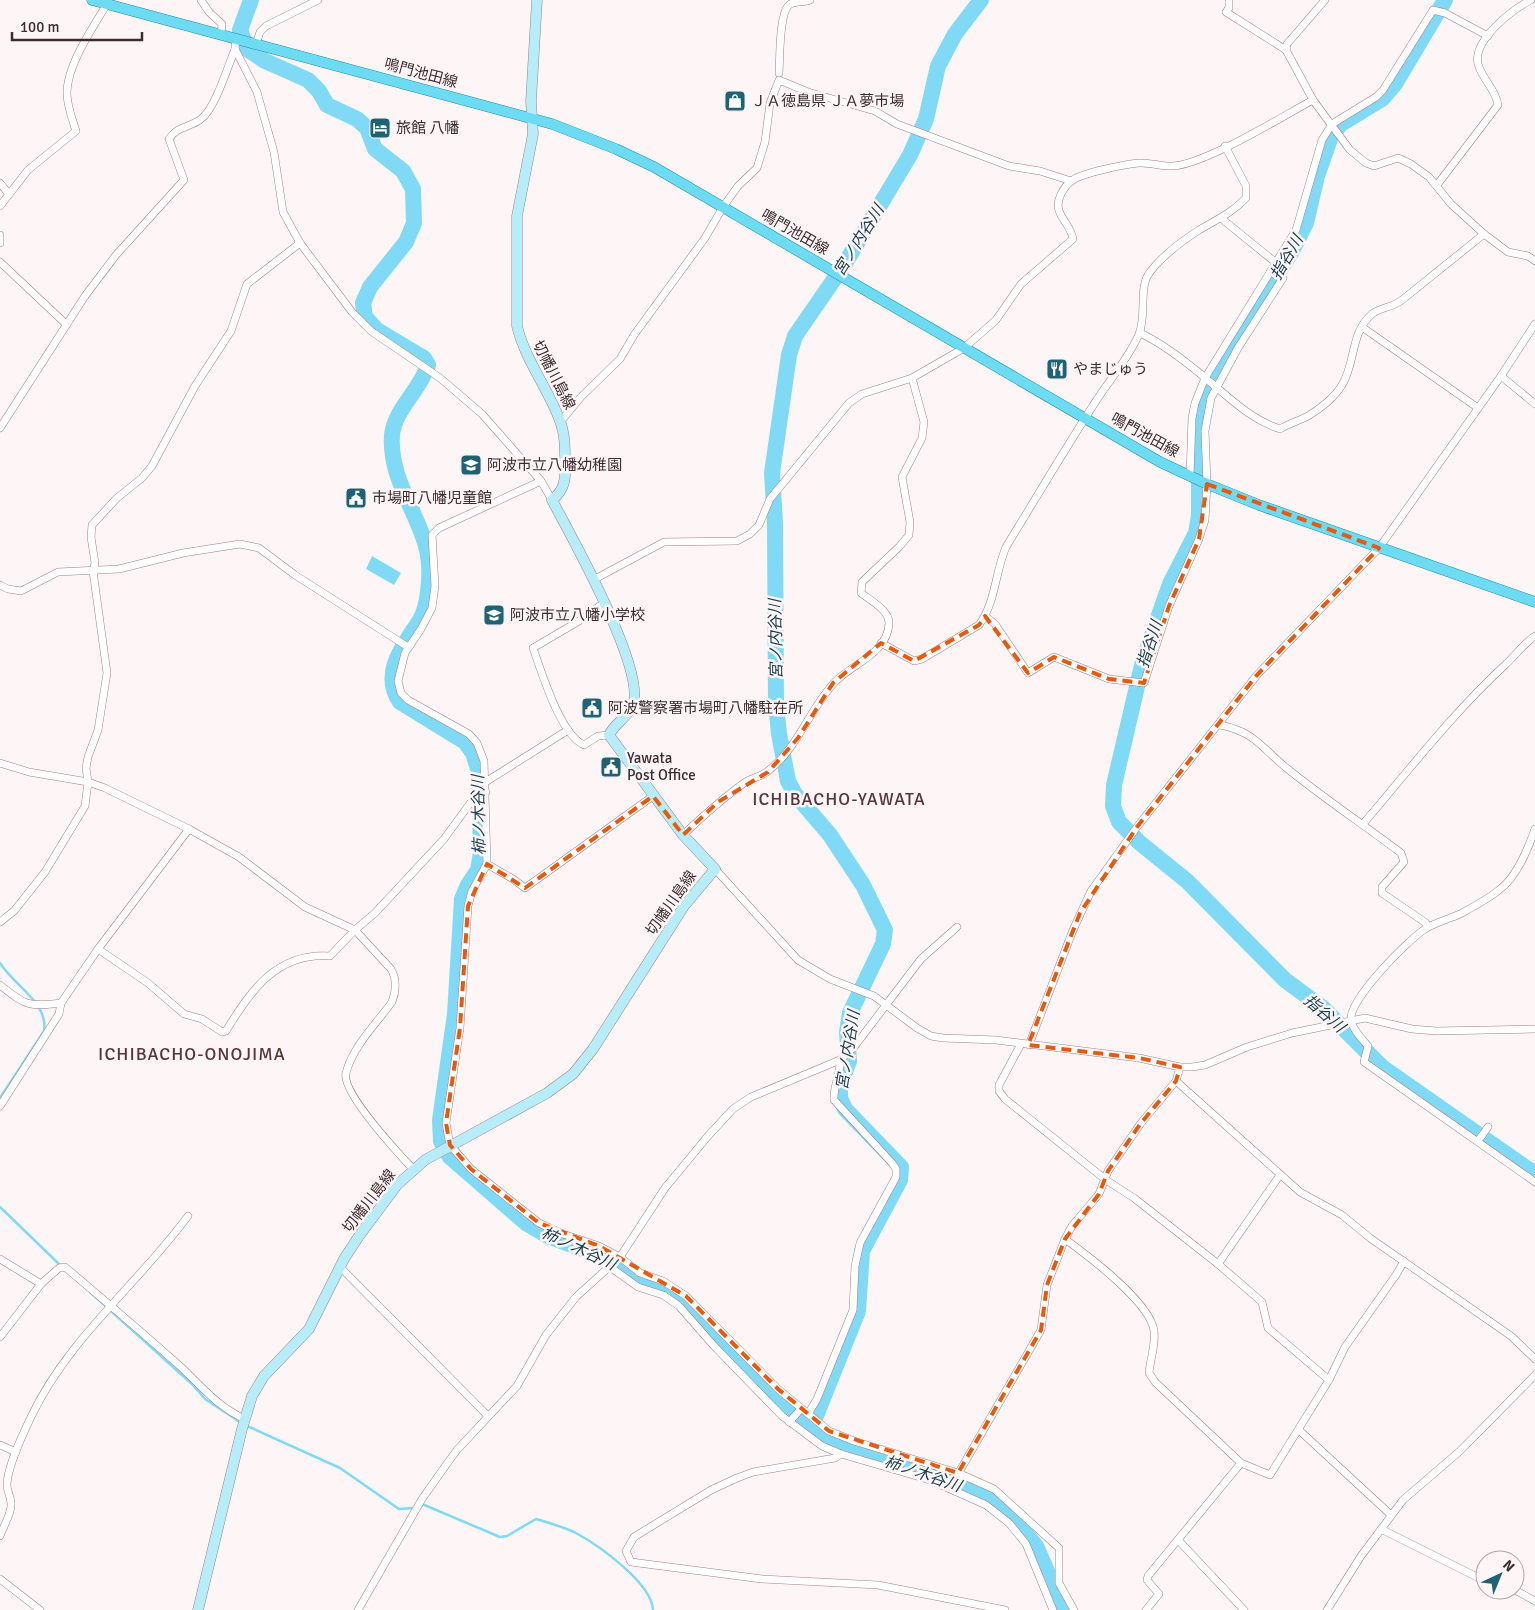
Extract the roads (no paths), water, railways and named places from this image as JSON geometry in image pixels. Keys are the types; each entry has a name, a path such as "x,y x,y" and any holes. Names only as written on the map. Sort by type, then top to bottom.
{"main road":[{"name":"鳴門池田線","path":"92,0 111,3 221,34 236,42 253,43 532,118 616,149 654,167 1085,418 1199,480 1259,505 1535,602"},
{"name":"切幡川島線","path":"537,0 531,101 532,143 517,216 517,326 521,344 560,422 565,442 566,477 560,492 552,500"},
{"path":"552,500 605,602 622,644 634,689 633,705 609,735"},
{"name":"切幡川島線","path":"198,1610 244,1423 258,1386 310,1329 340,1266 364,1229 397,1185 413,1169 447,1147 556,1087 581,1066 684,906 715,869 683,835 609,735"}],"street":[{"path":"201,0 222,24 221,34"},
{"path":"253,43 266,26 318,0"},
{"path":"779,72 785,12 793,1 810,0"},
{"path":"1229,0 1229,8 1226,12 1286,50 1313,100 1340,133 1350,150 1366,164 1374,166 1398,158 1411,164 1437,185 1451,204 1484,234 1508,252 1528,256 1535,261"},
{"path":"1286,50 1287,44 1325,0"},
{"path":"1437,185 1498,105 1497,97 1477,60 1488,36 1515,8 1531,0"},
{"path":"0,206 8,193 28,170 76,131 68,106 67,91 69,78 88,35 111,3"},
{"path":"985,616 995,624 1028,673 1054,657 1109,679 1144,683 1169,606 1199,539 1204,520 1192,418 1195,403 1207,379 1272,272 1275,262 1285,251 1296,230 1322,140 1333,125 1376,97 1383,90 1433,10 1439,11 1488,36"},
{"path":"236,42 256,92 274,152 283,212 300,243 352,312 371,331 418,362 465,398 482,414 541,481 552,500"},
{"path":"0,428 66,324 116,255 184,180 169,139 174,131 201,119 209,110 236,42"},
{"path":"560,422 581,397 620,359 634,335 705,238 722,208 738,186 757,168 762,158 770,103 779,80 808,92 875,110 897,124 1010,166 1040,171 1071,181"},
{"path":"593,580 664,542 737,541 750,534 759,525 770,499 849,403 862,394 912,378 964,348 996,320 1021,284 1072,239 1071,231 1058,214 1057,204 1061,193 1071,181 1081,176 1139,163 1173,166 1195,161 1313,100"},
{"path":"880,643 914,661 922,659 979,625 990,607 999,564 1006,547 1113,374 1128,356 1140,333 1144,298 1143,283 1149,272 1179,244 1200,230 1222,219 1246,198 1246,186 1225,146"},
{"path":"0,183 8,193"},
{"path":"1222,219 1275,262"},
{"path":"1140,333 1207,379 1247,413 1264,424 1280,429 1309,416 1328,401 1342,386 1348,372 1354,342 1372,314 1383,308 1392,307 1402,300 1484,234"},
{"path":"0,235 0,243"},
{"path":"0,922 14,910 30,891 78,820 85,806 88,782 86,768 98,730 107,674 93,571 95,563 91,537 92,525 117,498 142,478 152,466 194,386 231,331 247,284 300,243"},
{"path":"0,262 66,324"},
{"path":"1199,480 1210,403 1216,387 1238,348 1283,278 1272,272"},
{"path":"1029,1045 1080,913 1091,891 1135,830 1269,662 1380,548 1501,376 1535,324"},
{"path":"1362,327 1478,408"},
{"path":"1501,376 1535,404"},
{"path":"683,835 718,802 747,781 768,772 798,738 805,721 833,683 844,673 856,667 870,656 888,628 889,620 884,611 861,593 862,582 909,535 910,522 902,477 922,438 924,422 912,378"},
{"path":"98,949 148,983 184,1014 202,1019 222,1032 226,1031 249,996 266,975 299,959 314,955 330,956 355,930 375,913 438,846 482,794 487,781 484,761 477,743 469,734 408,700 401,693 398,681 401,664 408,647 421,629 432,608 435,586 432,534 439,528 541,481"},
{"path":"0,585 8,589 20,591 58,572 119,570 183,552 240,544 259,548 295,575 408,647"},
{"path":"605,602 579,621 533,648 550,692 568,730 576,742 584,745 598,736 609,735"},
{"path":"1363,824 1479,689 1514,656 1525,642 1535,636"},
{"path":"1220,725 1237,728 1250,734 1288,770 1401,853 1404,862 1382,886 1382,893 1426,924 1427,927"},
{"path":"487,781 568,730"},
{"path":"0,763 29,772 88,782 113,792 189,829 239,857 305,906 355,930 395,975 395,996 360,1044 346,1074 346,1079 354,1097 392,1149 413,1169"},
{"path":"482,794 487,864 472,891 468,906 460,1028 446,1124 447,1147 539,1223 563,1234 599,1246 638,1286 663,1296 679,1306 714,1346 790,1420 822,1446 841,1454 950,1487 986,1504 1009,1523 1026,1544 1053,1610"},
{"path":"487,864 525,888 653,796"},
{"path":"1348,1021 1351,1010 1360,996 1394,957 1427,927 1460,914 1500,890 1508,882 1523,858 1535,828"},
{"path":"0,1106 59,1014 61,1003 98,949 189,829"},
{"path":"715,869 798,960 830,979 886,1003 916,1028 931,1036 942,1038 981,1038 1139,1058 1180,1067 1205,1065 1247,1047 1334,1024 1365,1018 1412,1029 1535,1029"},
{"path":"358,1610 422,1499 456,1450 518,1386 546,1335 576,1296 615,1262 665,1188 733,1109 751,1097 842,1058 854,1047 921,959 957,928"},
{"path":"0,986 21,1002 39,1006 61,1003"},
{"path":"1348,1021 1367,1048 1364,1062 1479,1140 1535,1182"},
{"path":"1020,1044 999,1085 999,1091 1106,1180 1134,1198 1218,1264 1262,1302 1268,1328 1330,1380"},
{"path":"812,1417 817,1399 853,1310 855,1266 860,1243 896,1177 896,1169 892,1163 834,1100 833,1089 841,1067 842,1058"},
{"path":"950,1487 1041,1330 1047,1285 1065,1238 1072,1226 1099,1194 1108,1171 1130,1138 1176,1081 1180,1067"},
{"path":"1176,1081 1300,1192 1342,1215 1511,1336 1535,1359"},
{"path":"1479,1140 1487,1128"},
{"path":"1218,1264 1280,1175"},
{"path":"0,1536 12,1506 7,1485 16,1452 31,1416 49,1384 109,1308 164,1249 188,1216"},
{"path":"1065,1238 1101,1265 1146,1312 1154,1331 1149,1373 1155,1382 1241,1463 1270,1475 1330,1380 1345,1347 1404,1261"},
{"path":"0,1259 41,1284"},
{"path":"615,1262 640,1274 663,1281 686,1296 800,1410 829,1431 854,1441 957,1474 994,1489 1059,1548 1059,1583 1074,1610"},
{"path":"340,1266 488,1416"},
{"path":"0,1337 41,1284 61,1267 211,1397 244,1423"},
{"path":"1327,1610 1381,1528 1403,1500 1460,1451 1535,1375"},
{"path":"790,1420 800,1410"},
{"path":"1299,1430 1391,1515"},
{"path":"0,1445 16,1452"},
{"path":"841,1454 835,1458 753,1472 711,1490 634,1537 626,1551 631,1562 762,1579 878,1585 1005,1610"},
{"path":"1146,1610 1159,1594 1147,1580 1148,1576 1241,1463"},
{"path":"1381,1528 1475,1576"},
{"path":"1178,1541 1244,1610"},
{"path":"0,1579 40,1610"}],"water":[{"path":"372,556 401,573 394,585 366,569"}],"waterway":[{"name":"柿ノ木谷川","path":"251,0 240,30 247,49 265,61 308,80 319,91 327,105 357,119 367,128 375,149 403,171 413,189 414,223 406,242 370,287 363,303 365,317 377,330 424,358 428,365 398,416 392,435 395,465 404,493 422,533 429,569 428,592 423,614 401,649 393,670 394,691 400,702 465,742 473,753 479,772 481,853 478,870 468,885 462,899 455,1014 440,1120 441,1141 450,1157 526,1223 548,1236 609,1259 639,1280 666,1289 683,1300 731,1354 786,1408 833,1444 877,1459 938,1476 986,1496 1014,1519 1036,1546 1064,1610"},
{"name":"宮ノ内谷川","path":"811,1428 858,1311 862,1251 900,1180 901,1167 845,1109 840,1098 840,1086 849,1061 847,1032 850,1013 883,944 885,930 863,885 830,835 795,794 788,781 779,734 776,703 775,523 772,473 789,355 795,336 844,265 910,155 926,119 938,66 955,34 981,0"},
{"name":"指谷川","path":"1445,0 1395,84 1382,99 1341,124 1331,136 1317,176 1306,223 1292,251 1219,368 1203,399 1199,418 1199,516 1196,533 1170,584 1143,661 1114,785 1113,806 1119,822 1140,843 1187,881 1285,980 1323,1008 1382,1067 1535,1174"},
{"path":"0,963 36,1003 44,1021 44,1031 0,1098"},
{"path":"0,1207 60,1265"},
{"path":"90,1292 193,1385 205,1399 240,1422"},
{"path":"245,1425 340,1468 399,1509 413,1508"},
{"path":"422,1504 500,1537 507,1536 536,1519 571,1531 610,1556 634,1577 644,1588 653,1610"}],"place":[{"name":"ＪＡ徳島県 ＪＡ夢市場","path":"735,101"},
{"name":"旅館 八幡","path":"380,128"},
{"name":"やまじゅう","path":"1057,369"},
{"name":"阿波市立八幡幼稚園","path":"471,465"},
{"name":"市場町八幡児童館","path":"356,498"},
{"name":"阿波市立八幡小学校","path":"494,615"},
{"name":"阿波警察署市場町八幡駐在所","path":"592,708"},
{"name":"Yawata Post Office","path":"611,767"}],"district":[{"name":"ICHIBACHO-YAWATA","path":"839,799"},
{"name":"ICHIBACHO-ONOJIMA","path":"192,1054"}]}
